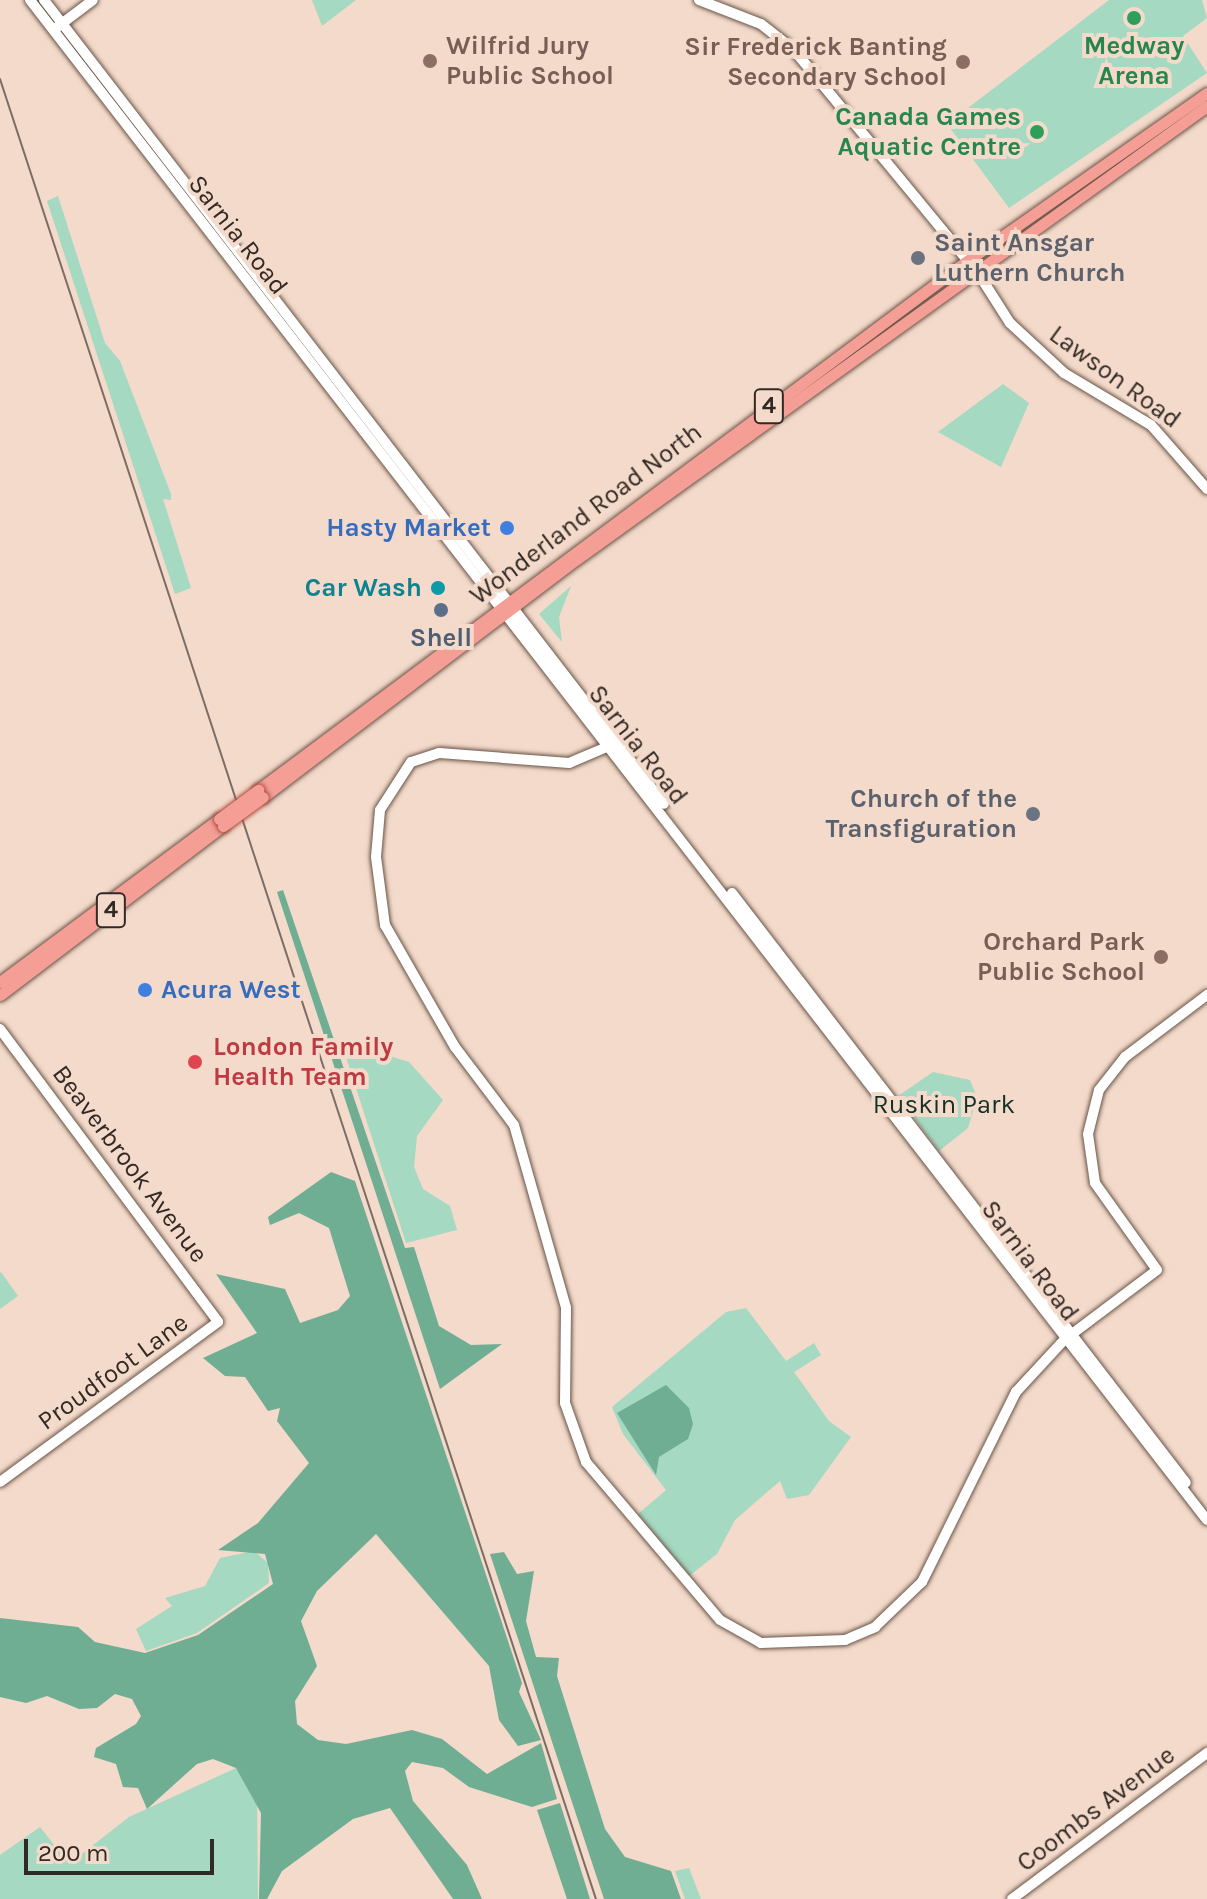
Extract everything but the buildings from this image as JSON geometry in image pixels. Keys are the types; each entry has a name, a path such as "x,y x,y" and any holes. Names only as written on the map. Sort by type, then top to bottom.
{"main road":[{"name":"Wonderland Road North","path":"0,982 1207,93"},
{"name":"Wonderland Road North","path":"970,265 1207,106"},
{"name":"Wonderland Road North","path":"0,995 221,822"}],"street":[{"name":"Sarnia Road","path":"30,0 56,28 508,605 1207,1520"},
{"name":"Sarnia Road","path":"44,0 56,28"},
{"path":"56,28 93,0"},
{"name":"Lawson Road","path":"699,0 761,24 794,50 1042,357 1151,425 1207,489"},
{"name":"Sarnia Road","path":"508,605 609,746 1068,1338 1207,1509"},
{"path":"609,746 569,763 439,753 411,762 380,810 376,857 385,925 455,1047 514,1125 566,1308 565,1403 586,1462 720,1620 761,1643 845,1640 875,1627 922,1582 1016,1392 1068,1338 1157,1270 1106,1205 1089,1160 1090,1113 1125,1057 1207,995"},
{"name":"Beaverbrook Avenue","path":"0,1029 217,1314 213,1326"},
{"name":"Proudfoot Lane","path":"0,1482 213,1326"},
{"name":"Coombs Avenue","path":"1012,1899 1207,1753"}],"green space":[{"path":"312,0 356,0 322,26"},
{"path":"1109,0 1202,0 1207,18 1183,36 1207,73 1009,208 947,124"},
{"path":"58,196 105,343 120,361 171,494 171,500 163,499 191,588 175,594 47,201"},
{"path":"1003,384 1029,403 1001,467 938,432"},
{"path":"571,586 559,617 562,642 539,614"},
{"path":"283,890 405,1248 414,1247 439,1326 471,1345 502,1344 440,1389 277,892"},
{"path":"354,1045 409,1062 443,1100 417,1136 414,1167 423,1189 450,1206 457,1230 406,1243 343,1048"},
{"name":"Ruskin Park","path":"933,1072 970,1080 977,1097 968,1128 939,1151 898,1096"},
{"path":"331,1172 355,1181 522,1683 519,1692 541,1740 518,1746 499,1720 489,1666 376,1534 317,1591 301,1621 317,1666 295,1701 297,1724 318,1740 346,1744 412,1730 442,1739 487,1774 541,1743 557,1799 532,1807 469,1787 443,1768 412,1762 405,1771 413,1801 467,1865 482,1899 453,1899 390,1808 353,1819 282,1871 267,1899 259,1899 261,1813 236,1768 213,1759 197,1764 147,1809 138,1788 123,1787 116,1764 94,1757 96,1748 136,1724 141,1716 132,1699 115,1694 97,1708 79,1709 47,1696 26,1703 0,1697 0,1618 78,1627 95,1642 145,1653 198,1635 273,1584 265,1554 218,1550 258,1523 309,1463 277,1421 280,1408 268,1411 245,1377 225,1376 203,1358 257,1333 216,1274 285,1289 300,1323 338,1310 350,1296 329,1228 299,1213 270,1225 268,1217"},
{"path":"0,1273 18,1296 0,1309"},
{"path":"746,1308 786,1361 814,1343 821,1355 794,1372 829,1421 851,1437 809,1495 787,1499 780,1481 735,1520 717,1554 689,1576 638,1514 666,1490 623,1434 612,1407 726,1312"},
{"path":"666,1385 689,1408 693,1424 688,1439 659,1457 656,1475 617,1413"},
{"path":"254,1551 268,1563 269,1583 197,1633 146,1651 136,1629 172,1606 165,1598 205,1586 220,1558"},
{"path":"504,1552 517,1574 534,1571 526,1621 536,1657 559,1658 557,1676 605,1829 625,1857 671,1871 681,1899 604,1899 490,1554"},
{"path":"236,1768 257,1796 258,1899 0,1899 0,1855 40,1827 69,1864 129,1817"},
{"path":"560,1803 590,1899 567,1899 537,1810"},
{"path":"689,1868 701,1899 685,1899 675,1871"}],"railway":[{"path":"0,79 596,1899"}],"place":[{"name":"Medway Arena","path":"1134,18"},
{"name":"Wilfrid Jury Public School","path":"430,61"},
{"name":"Sir Frederick Banting Secondary School","path":"963,62"},
{"name":"Canada Games Aquatic Centre","path":"1037,132"},
{"name":"Saint Ansgar Luthern Church","path":"918,258"},
{"name":"Hasty Market","path":"507,528"},
{"name":"Car Wash","path":"438,588"},
{"name":"Shell","path":"441,610"},
{"name":"Church of the Transfiguration","path":"1033,814"},
{"name":"Orchard Park Public School","path":"1161,957"},
{"name":"Acura West","path":"145,990"},
{"name":"London Family Health Team","path":"195,1062"}]}
